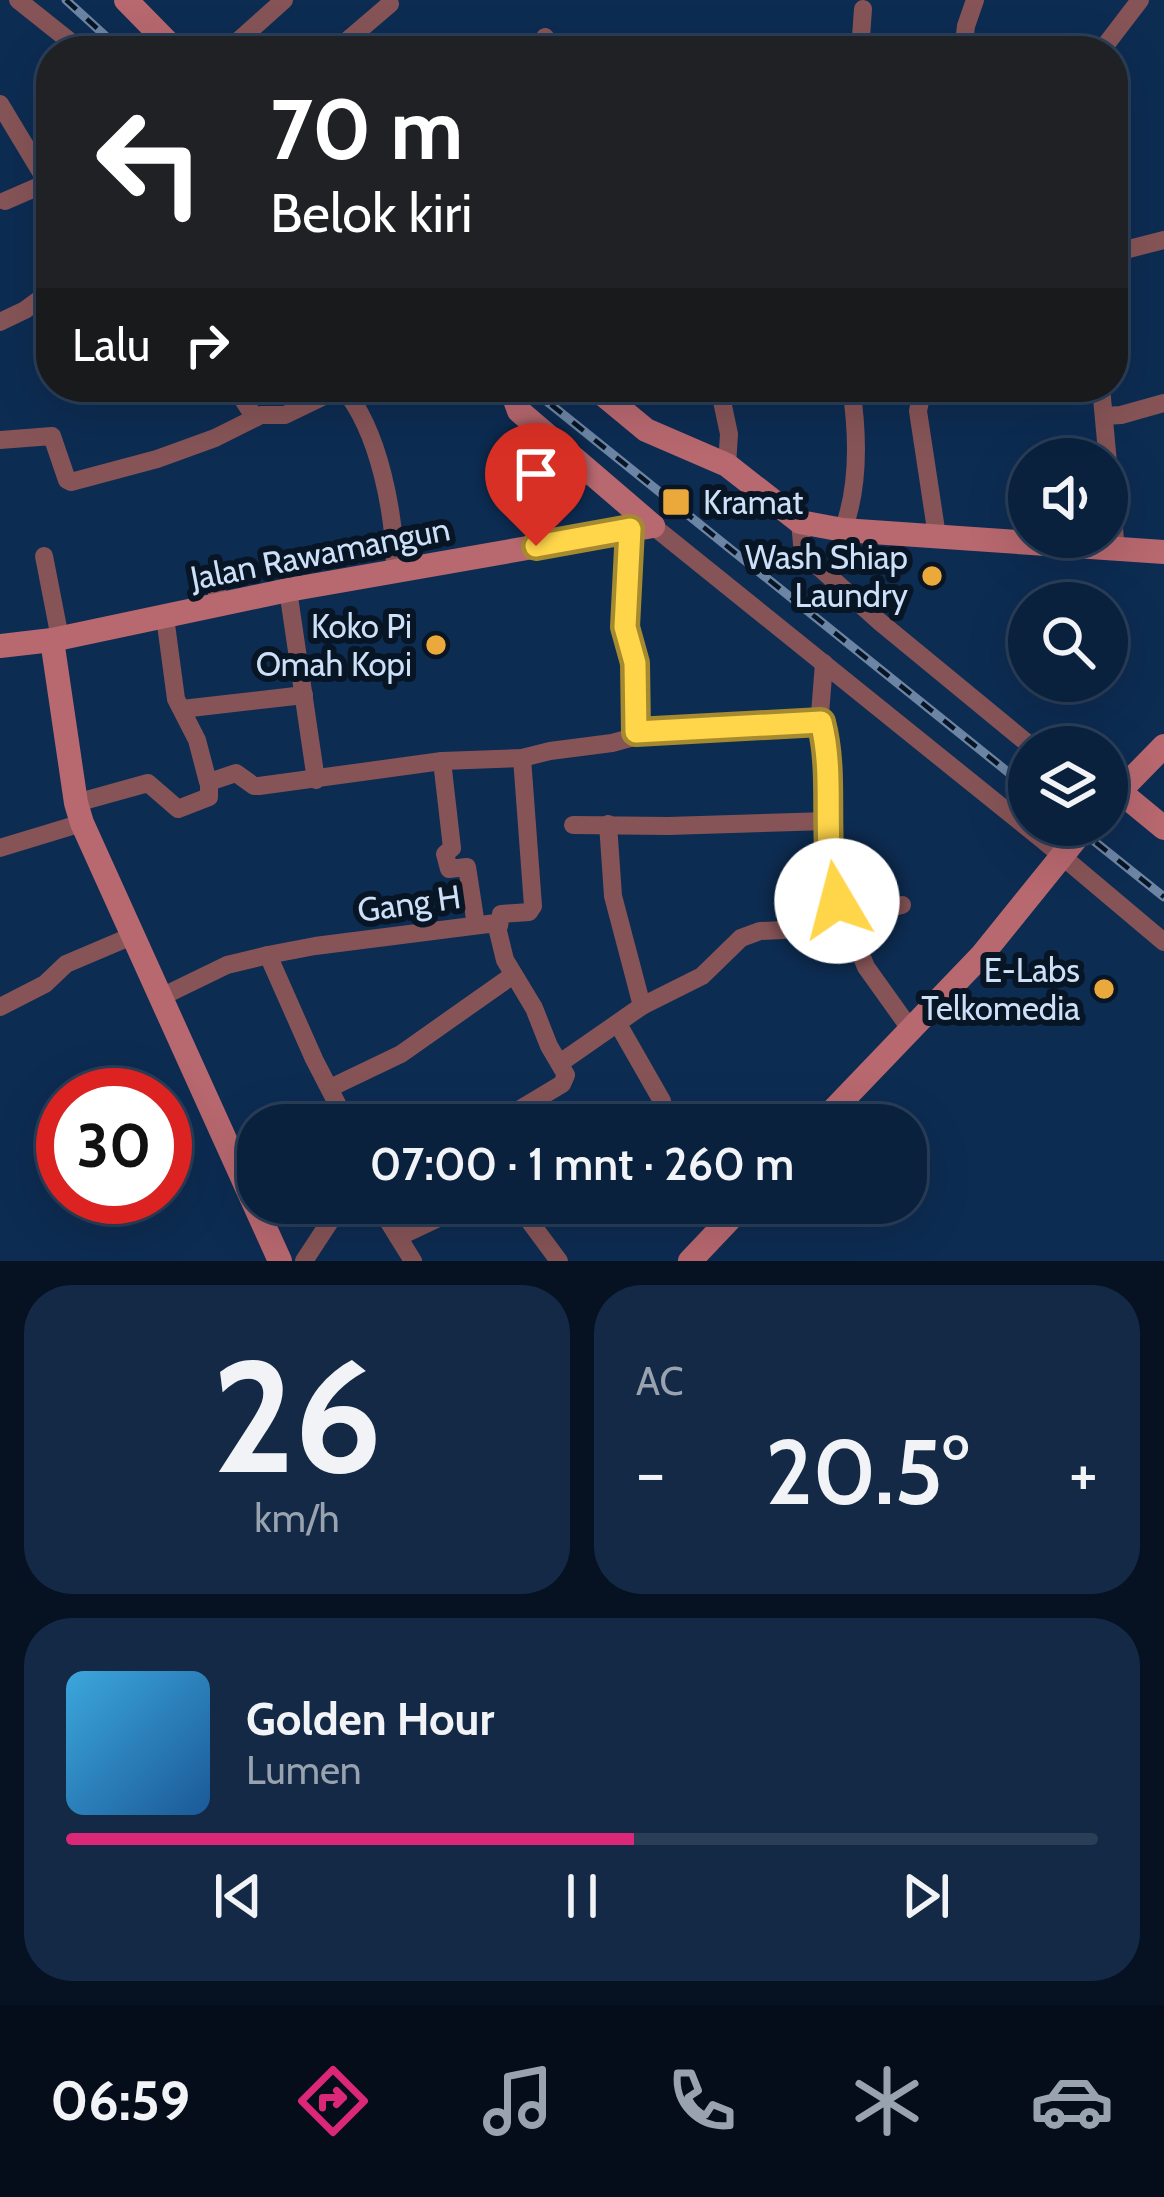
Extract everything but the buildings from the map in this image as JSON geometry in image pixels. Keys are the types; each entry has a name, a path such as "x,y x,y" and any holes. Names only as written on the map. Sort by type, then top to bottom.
{"street":[{"path":"18,0 63,36"},
{"path":"126,0 161,36"},
{"path":"244,36 284,0"},
{"path":"965,36 975,0"},
{"path":"1112,36 1139,0"},
{"path":"353,36 390,4"},
{"path":"861,36 863,9"},
{"path":"0,104 36,161"},
{"path":"5,201 36,188"},
{"path":"1128,249 1164,240"},
{"path":"0,322 36,302"},
{"path":"245,402 255,418"},
{"path":"1,435 52,436 71,482 157,459 215,439 261,415 285,416 313,402"},
{"path":"350,402 380,467 395,543 395,572"},
{"path":"516,402 519,411 641,527 824,663 1164,942"},
{"path":"612,402 646,430 727,465 800,522 843,530 1008,542"},
{"path":"722,402 729,434 727,465"},
{"path":"843,530 852,506 857,430 852,402"},
{"path":"919,402 937,536"},
{"path":"1103,402 1107,438"},
{"path":"1105,416 1164,403"},
{"path":"800,522 802,544 811,560 1008,727"},
{"path":"208,782 236,773 254,786 442,761 522,758 634,736 635,663 625,627 641,527"},
{"name":"Jalan Rawamangun","path":"0,646 641,527"},
{"path":"1128,551 1164,552"},
{"path":"44,556 79,813 280,1261"},
{"path":"211,578 218,589 218,605"},
{"path":"288,590 316,780"},
{"path":"0,848 148,783 178,809 209,797 197,740 175,693 165,616"},
{"path":"824,663 821,722 827,753 831,881 866,967 911,1030"},
{"path":"182,709 304,695"},
{"path":"636,732 821,722"},
{"path":"1128,782 1164,746"},
{"path":"499,926 501,914 529,912 533,906 522,758"},
{"path":"442,761 452,848 445,854 448,869 467,867 476,925"},
{"path":"1128,806 1164,828"},
{"path":"572,825 828,821"},
{"path":"608,824 613,896 642,1006"},
{"path":"839,1104 982,955 1069,846"},
{"path":"529,1104 562,1084 566,1075 560,1063 642,1006 702,976 740,938 902,905"},
{"name":"Gang H","path":"160,998 227,965 268,955 492,922 499,926 505,960 560,1063"},
{"path":"0,1007 45,984 66,964 132,936"},
{"path":"268,955 338,1104"},
{"path":"330,1088 401,1054 513,975"},
{"path":"618,1024 661,1104"},
{"path":"304,1261 328,1224"},
{"path":"390,1224 413,1261"},
{"path":"398,1237 426,1224"},
{"path":"531,1224 559,1261"},
{"path":"690,1261 724,1224"}],"railway":[{"path":"66,0 106,36"},
{"path":"548,402 1008,772"},
{"path":"1100,846 1164,897"}],"place":[{"name":"Kramat","path":"676,502"},
{"name":"Wash Shiap Laundry","path":"932,576"},
{"name":"Koko Pi Omah Kopi","path":"436,645"},
{"name":"E-Labs Telkomedia","path":"1104,989"}],"route":[{"path":"536,546 630,529 625,627 635,663 636,732 821,722 827,753 831,881 837,901"}]}
